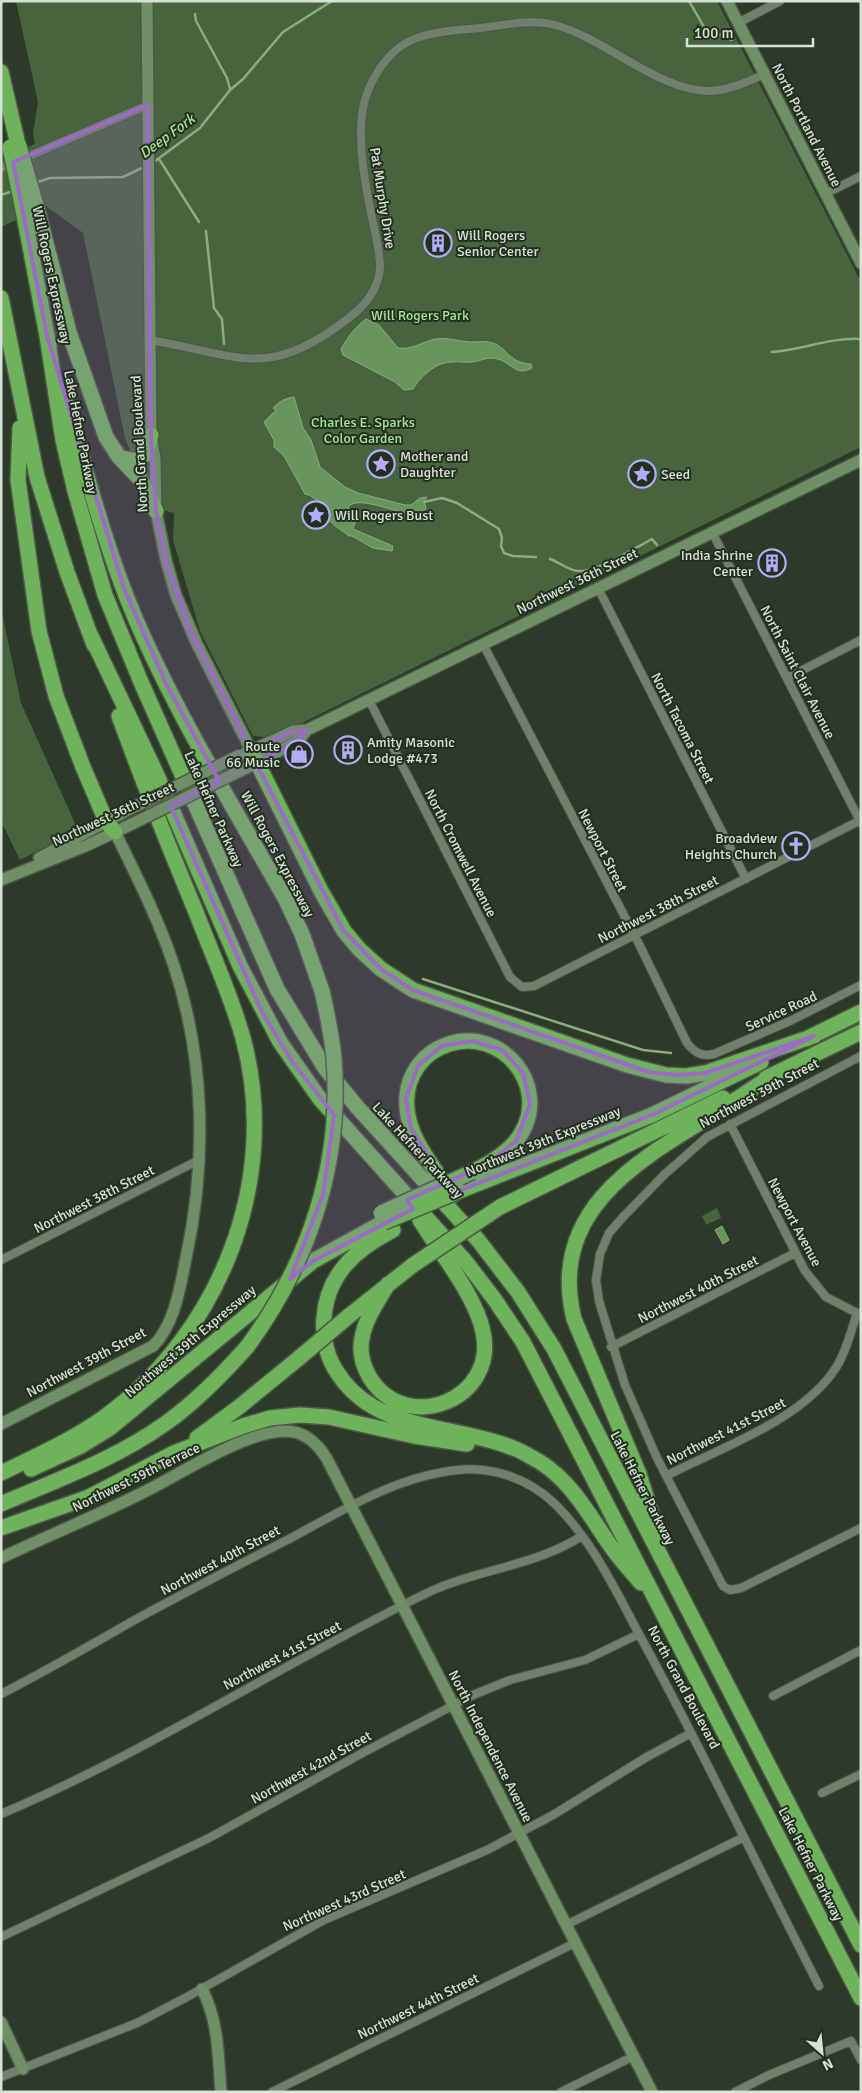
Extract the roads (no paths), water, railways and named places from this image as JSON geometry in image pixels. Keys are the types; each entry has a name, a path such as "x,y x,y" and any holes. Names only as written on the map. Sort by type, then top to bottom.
{"highway":[{"path":"1,72 14,146"},
{"name":"Will Rogers Expressway","path":"1,97 29,208 47,336 108,544 136,619 167,686 286,900 302,934 322,991 334,1058 336,1099 331,1153 323,1194 311,1232 297,1264 268,1319 247,1347 227,1370 190,1405 145,1437 98,1462 1,1504"},
{"path":"29,208 69,332 106,437 119,457 141,480 156,510"},
{"path":"1,298 21,404 48,516 142,779 223,979 241,1032 249,1069 254,1113 251,1168 244,1208 224,1271 210,1299 179,1344 155,1372 104,1417 63,1442 1,1473"},
{"name":"Lake Hefner Parkway","path":"47,336 63,440 73,483 105,595 141,682 277,989 308,1043 348,1097 478,1240 522,1298 554,1349 861,1945"},
{"path":"21,404 18,480 39,631 65,722 110,826"},
{"path":"119,457 133,462 140,459 146,453 151,435"},
{"name":"Lake Hefner Parkway","path":"91,636 156,773 262,1012 291,1060 320,1099 466,1262 514,1328 552,1395 861,1998"},
{"path":"249,759 344,931 380,969 413,990 627,1066 666,1075 686,1076 705,1073 814,1036"},
{"name":"Northwest 39th Expressway","path":"1,1480 49,1461 110,1428 272,1293 313,1261 348,1240 386,1221 459,1191 477,1177 652,1115 861,1012"},
{"path":"174,1453 225,1418 413,1265 500,1207 861,1032"},
{"path":"478,1240 417,1140 411,1128 406,1103 411,1077 426,1057 442,1046 466,1041 490,1045 511,1058 525,1079 530,1104 526,1122 516,1141 493,1160 477,1177 386,1221 356,1252 341,1270 329,1291 325,1308 324,1327 328,1355 336,1371 349,1388 363,1400 389,1415 503,1444 532,1458 553,1472 573,1491 611,1547 659,1605"},
{"path":"672,1581 639,1474 578,1333 570,1305 572,1259 583,1224 593,1207 618,1179 673,1137 775,1074"},
{"path":"388,1284 366,1324 362,1338 361,1355 367,1374 381,1392 397,1402 423,1407 447,1402 466,1389 478,1373 484,1354 483,1332 475,1308 399,1187"},
{"path":"1,1528 97,1493 174,1453 259,1421 306,1415 329,1417 414,1436 502,1449 532,1458"}],"main road":[{"name":"North Grand Boulevard","path":"147,1 151,435 155,459 156,510 166,560 182,612 249,759"},
{"name":"North Portland Avenue","path":"727,1 861,263"},
{"name":"Northwest 36th Street","path":"4,878 110,826 128,810 249,759 298,741 307,730 861,460"},
{"name":"Northwest 36th Street","path":"110,826 134,823 249,759"},
{"path":"110,826 157,921 183,996 196,1071 200,1118 199,1160"},
{"name":"Northwest 39th Street","path":"1,1424 145,1351 158,1340 172,1313 184,1265 193,1217 199,1160"},
{"name":"North Independence Avenue","path":"287,1431 306,1436 317,1445 327,1459 652,2092"},
{"name":"Northwest 39th Terrace","path":"1,1558 135,1497 242,1442 267,1434 287,1431"},
{"path":"202,1989 211,2007 216,2025 221,2092"},
{"path":"1,2022 23,2069"}],"street":[{"path":"738,23 780,1"},
{"name":"Pat Murphy Drive","path":"150,340 230,357 254,360 278,358 321,338 361,309 376,287 380,267 361,145 365,99 374,77 388,59 395,51 416,38 460,30 545,23 571,30 670,81 691,88 710,91 727,89 764,74"},
{"path":"1,168 148,104"},
{"path":"825,194 861,176"},
{"name":"North Saint Clair Avenue","path":"712,532 860,822"},
{"name":"North Tacoma Street","path":"598,588 746,879"},
{"path":"787,678 861,640"},
{"name":"Newport Street","path":"483,644 634,936 687,1043 698,1054 710,1056"},
{"name":"North Cromwell Avenue","path":"369,700 510,977 521,987"},
{"name":"Northwest 38th Street","path":"521,987 534,986 860,822"},
{"name":"Service Road","path":"710,1056 783,1024 861,985"},
{"name":"Northwest 39th Street","path":"611,1346 597,1290 600,1254 615,1226 665,1174 699,1143 730,1124 861,1056"},
{"name":"Newport Avenue","path":"730,1124 805,1271 822,1293 846,1309 859,1313"},
{"name":"Northwest 38th Street","path":"1,1260 199,1160"},
{"name":"Northwest 40th Street","path":"611,1346 795,1254"},
{"name":"Northwest 41st Street","path":"666,1476 778,1420 800,1406 823,1385 837,1366 847,1346 859,1313"},
{"path":"611,1346 642,1425 722,1584 729,1589 737,1589 861,1528"},
{"name":"Northwest 40th Street","path":"1,1694 175,1598 351,1506 400,1484 459,1470"},
{"name":"North Grand Boulevard","path":"459,1470 494,1471 527,1483 554,1503 582,1536 609,1577 691,1733 819,1986"},
{"name":"Northwest 41st Street","path":"1,1814 144,1744 402,1606 444,1586 535,1560 582,1536"},
{"name":"Northwest 42nd Street","path":"1,1937 209,1838 453,1705 499,1684 585,1660 639,1634"},
{"path":"773,1696 861,1650"},
{"name":"Northwest 43rd Street","path":"1,2077 120,2030 202,1989 315,1924 456,1865 519,1834 576,1802 644,1758 691,1733"},
{"path":"822,1794 861,1774"},
{"path":"566,1925 744,1837"},
{"name":"Northwest 44th Street","path":"272,2092 575,1943"},
{"path":"735,2092 776,2072 851,2042 861,2060"},
{"path":"561,2092 634,2056"}],"waterway":[{"name":"Deep Fork","path":"151,164 200,128 230,90 243,79 283,32 332,1"},
{"path":"689,1 704,27 732,40"},
{"path":"195,14 196,21 227,78 230,89"},
{"path":"159,159 199,222"},
{"name":"Deep Fork","path":"35,183 50,178 123,177 144,167"},
{"name":"Deep Fork","path":"1,195 13,191"},
{"path":"206,231 214,308 222,319 224,344"},
{"path":"772,352 839,340 861,339"},
{"path":"424,502 442,498 457,503 499,529 502,538 501,546 504,553 513,556 536,557"},
{"path":"550,559 571,570 587,570 616,559 652,539 657,545"},
{"path":"423,979 643,1050 671,1053"}],"place":[{"name":"Will Rogers Senior Center","path":"438,243"},
{"name":"Mother and Daughter","path":"381,464"},
{"name":"Seed","path":"642,474"},
{"name":"Will Rogers Bust","path":"316,515"},
{"name":"India Shrine Center","path":"772,563"},
{"name":"Amity Masonic Lodge #473","path":"348,750"},
{"name":"Route 66 Music","path":"299,754"},
{"name":"Broadview Heights Church","path":"796,846"}],"park label":[{"name":"Will Rogers Park","path":"420,315"},
{"name":"Charles E. Sparks Color Garden","path":"363,430"}]}
